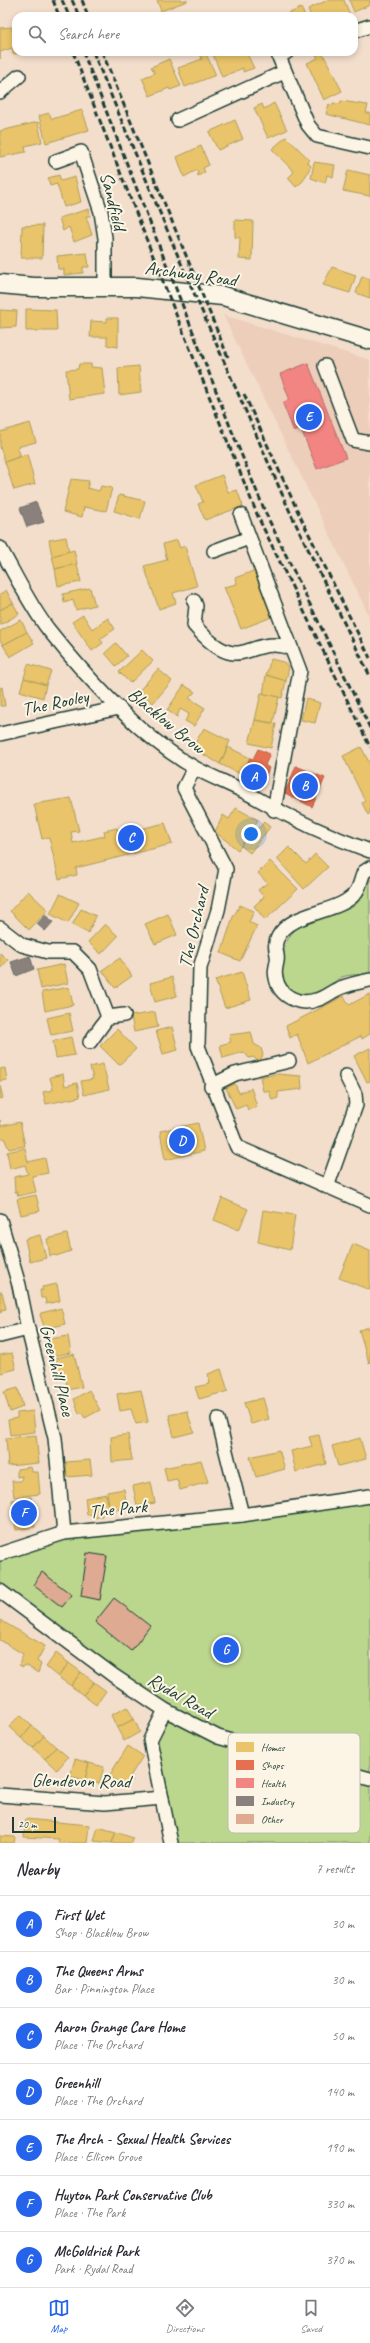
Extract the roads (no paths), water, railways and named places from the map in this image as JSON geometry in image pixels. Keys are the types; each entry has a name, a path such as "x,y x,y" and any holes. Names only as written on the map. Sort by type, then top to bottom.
{"main road":[{"name":"Archway Road","path":"0,284 105,287 137,286 223,296 370,340"}],"street":[{"path":"358,30 370,26"},
{"path":"281,56 279,57 284,72 308,126 317,136 370,148"},
{"path":"178,120 284,72"},
{"path":"0,92 19,76"},
{"name":"Sandfield","path":"56,161 81,152 101,212 105,238 105,287"},
{"path":"324,366 353,440 370,444"},
{"path":"241,515 300,671 274,810"},
{"path":"214,551 249,538"},
{"name":"Blacklow Brow","path":"0,548 47,628 119,708 145,732 194,768 258,799 274,810 333,838 370,851"},
{"path":"194,601 196,606 194,625 206,639 228,653 242,653 278,643 292,648"},
{"name":"The Rooley","path":"0,734 119,708"},
{"name":"The Orchard","path":"194,768 184,788 226,869 218,910 200,968 198,1046 211,1086 237,1147 370,1205"},
{"path":"370,868 364,872 357,892 350,898 307,916 284,930 278,937 274,949 277,960 274,968 277,985 287,996 304,1001 315,1001 352,983 370,980"},
{"path":"0,928 22,946 48,952 73,952 90,969 108,1017"},
{"path":"90,1042 108,1017 124,1015"},
{"path":"211,1086 235,1074 289,1061"},
{"path":"327,1187 356,1104 356,1094 346,1076"},
{"name":"Greenhill Place","path":"0,1220 19,1285 28,1329 55,1438 64,1533"},
{"path":"0,1336 28,1329"},
{"path":"218,1419 242,1514"},
{"name":"The Park","path":"0,1554 64,1533 242,1514 370,1496"},
{"name":"Rydal Road","path":"0,1591 114,1676 165,1710 218,1737 228,1740"},
{"path":"165,1710 150,1740 171,1843"},
{"name":"Rydal Road","path":"360,1776 370,1779"},
{"name":"Glendevon Road","path":"0,1796 105,1803 162,1798"}],"railway":[{"path":"53,0 58,12"},
{"path":"62,0 67,12"},
{"path":"72,0 77,12"},
{"path":"82,0 86,12"},
{"path":"75,56 173,307 259,519 370,747"},
{"path":"85,56 235,439 267,516 370,728"},
{"path":"95,56 183,268 290,512 370,676"},
{"path":"104,56 228,357"},
{"path":"244,394 299,514 370,658"}],"place":[{"name":"The Arch - Sexual Health Services","path":"309,417"},
{"name":"First Wet","path":"254,777"},
{"name":"The Queens Arms","path":"305,786"},
{"name":"Aaron Grange Care Home","path":"131,838"},
{"name":"Greenhill","path":"182,1141"},
{"name":"Huyton Park Conservative Club","path":"24,1513"},
{"name":"McGoldrick Park","path":"226,1650"}]}
